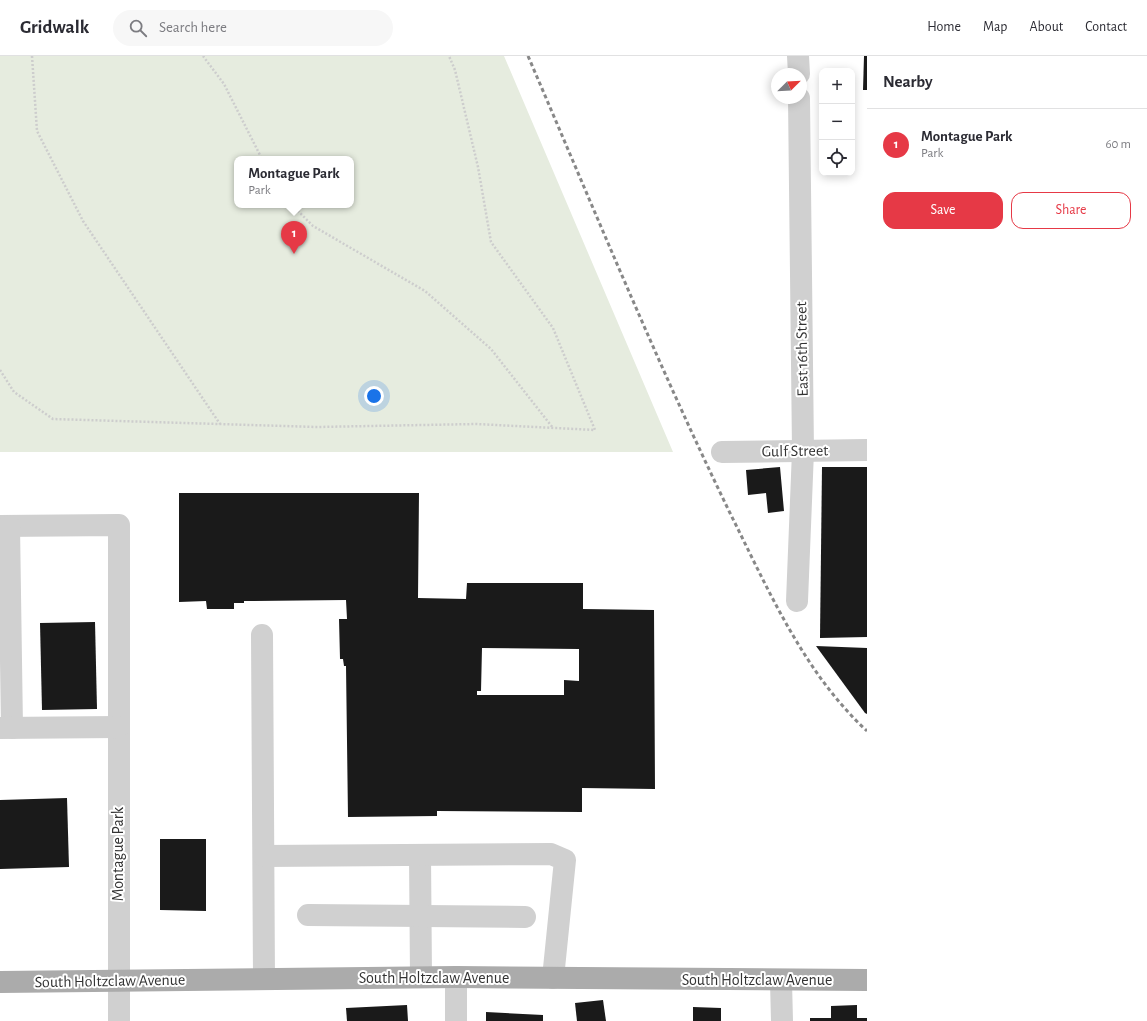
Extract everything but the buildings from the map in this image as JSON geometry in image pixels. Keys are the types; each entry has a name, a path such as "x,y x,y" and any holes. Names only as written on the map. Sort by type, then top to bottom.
{"main road":[{"name":"South Holtzclaw Avenue","path":"0,982 421,977 781,981 867,980"}],"street":[{"path":"798,56 799,68"},
{"name":"East 16th Street","path":"797,601 803,451 799,104"},
{"name":"Gulf Street","path":"722,452 867,450"},
{"name":"Montague Park","path":"4,526 119,525 119,1021"},
{"path":"4,526 6,728 118,727"},
{"path":"262,635 264,979"},
{"path":"264,856 551,854 565,860 553,978"},
{"path":"420,855 421,977"},
{"path":"308,915 526,916"},
{"path":"456,977 456,1021"},
{"path":"781,981 782,1021"}],"path":[{"path":"32,56 37,131 83,221 220,424"},
{"path":"203,56 224,84 260,156"},
{"path":"0,370 14,392 53,419 317,427 476,424 595,430 553,328 491,242 478,167 454,70 449,56"},
{"path":"295,208 313,226 425,291 491,350 553,428"}],"shaded area":[{"path":"0,56 504,56 673,452 0,452"}],"railway":[{"path":"528,56 626,286 677,400 703,457 773,600 806,657 824,683 867,731"}],"place":[{"name":"Montague Park","path":"294,254"}]}
